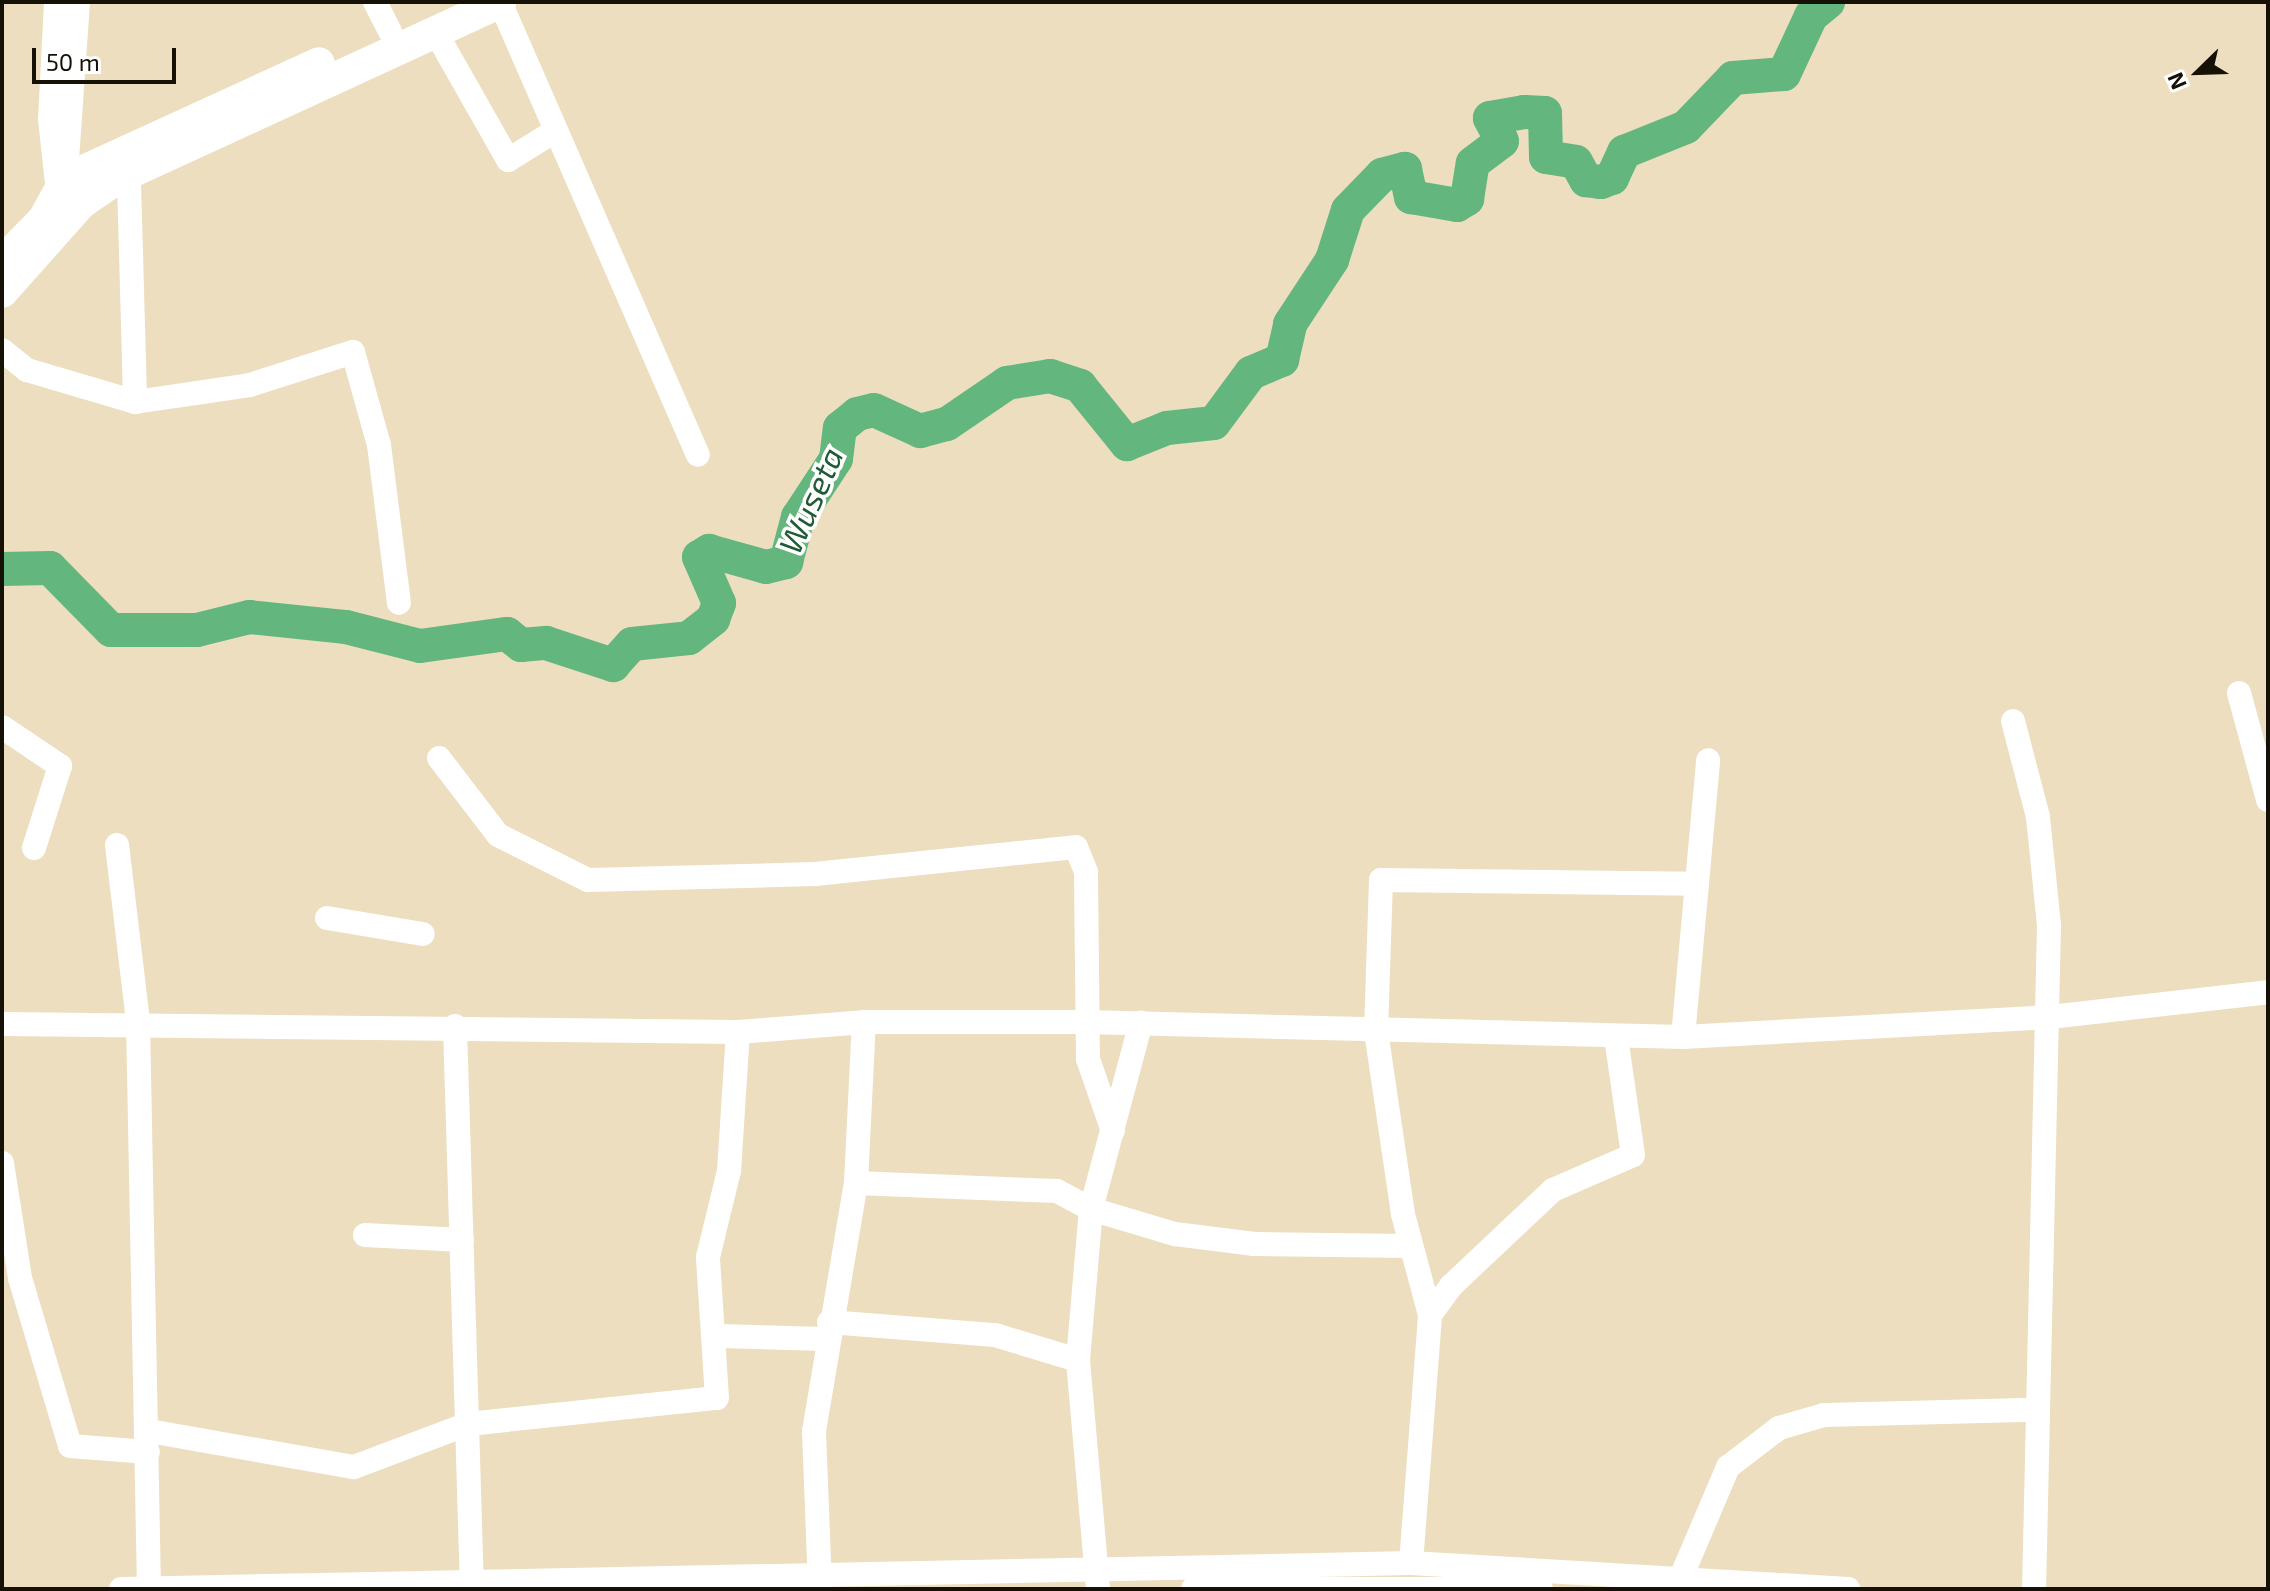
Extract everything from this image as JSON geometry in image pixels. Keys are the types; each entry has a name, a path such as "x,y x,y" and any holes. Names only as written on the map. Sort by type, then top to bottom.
{"main road":[{"path":"2,262 67,199 390,31 453,2"},
{"path":"2,292 67,199 500,2"}],"street":[{"path":"56,2 67,199"},
{"path":"67,199 78,2"},
{"path":"375,2 390,31"},
{"path":"500,2 698,455"},
{"path":"436,33 508,160 555,131"},
{"path":"129,182 135,402"},
{"path":"2,350 27,370 135,402 250,385 353,352 379,445 399,603"},
{"path":"2239,693 2268,800"},
{"path":"2013,721 2038,817 2050,1017 2034,1410 2034,1589"},
{"path":"2,727 60,766 34,848"},
{"path":"439,758 465,800 498,835 588,880 815,874 1076,847 1086,872 1084,1022 1088,1059 1113,1131"},
{"path":"1683,1037 1708,760"},
{"path":"117,845 138,1021 149,1587"},
{"path":"1411,1563 1430,1315 1411,1246 1376,1031 1381,880 1696,884"},
{"path":"327,918 423,934"},
{"path":"2,1024 138,1021 738,1032 864,1022 1084,1022 1683,1037 2050,1017 2268,992"},
{"path":"820,1581 814,1431 827,1330 856,1183 864,1022"},
{"path":"1098,1579 1078,1360 1091,1209 1141,1023"},
{"path":"455,1026 472,1585"},
{"path":"2,1163 20,1278 70,1446 148,1442 354,1467 468,1424 717,1398 718,1336 708,1257 729,1171 738,1032"},
{"path":"1430,1315 1451,1286 1553,1190 1633,1155 1616,1037"},
{"path":"856,1183 1057,1191 1091,1209 1175,1234 1254,1244 1411,1246"},
{"path":"365,1235 462,1240"},
{"path":"718,1336 827,1330 995,1335 1078,1360"},
{"path":"1678,1585 1728,1467 1779,1428 1824,1415 2034,1410"},
{"path":"121,1589 1098,1579 1411,1563 1678,1585 1848,1589"},
{"path":"1193,1589 1541,1589"}],"waterway":[{"name":"Wuseta","path":"2,569 50,568 111,630 197,630 249,617 346,627 420,646 507,634 521,645 546,643 613,665 632,644 689,638 713,619 719,603 699,557 709,551 766,567 786,562 798,517 836,459 840,428 857,414 874,410 920,431 947,424 1007,383 1050,376 1080,386 1127,444 1167,428 1214,423 1251,373 1282,360 1290,324 1332,260 1348,210 1382,175 1405,169 1411,197 1457,205 1467,199 1473,163 1502,141 1490,118 1524,112 1545,113 1546,157 1576,162 1586,180 1601,182 1612,178 1624,152 1686,127 1733,78 1784,74 1811,16 1828,2"}]}
